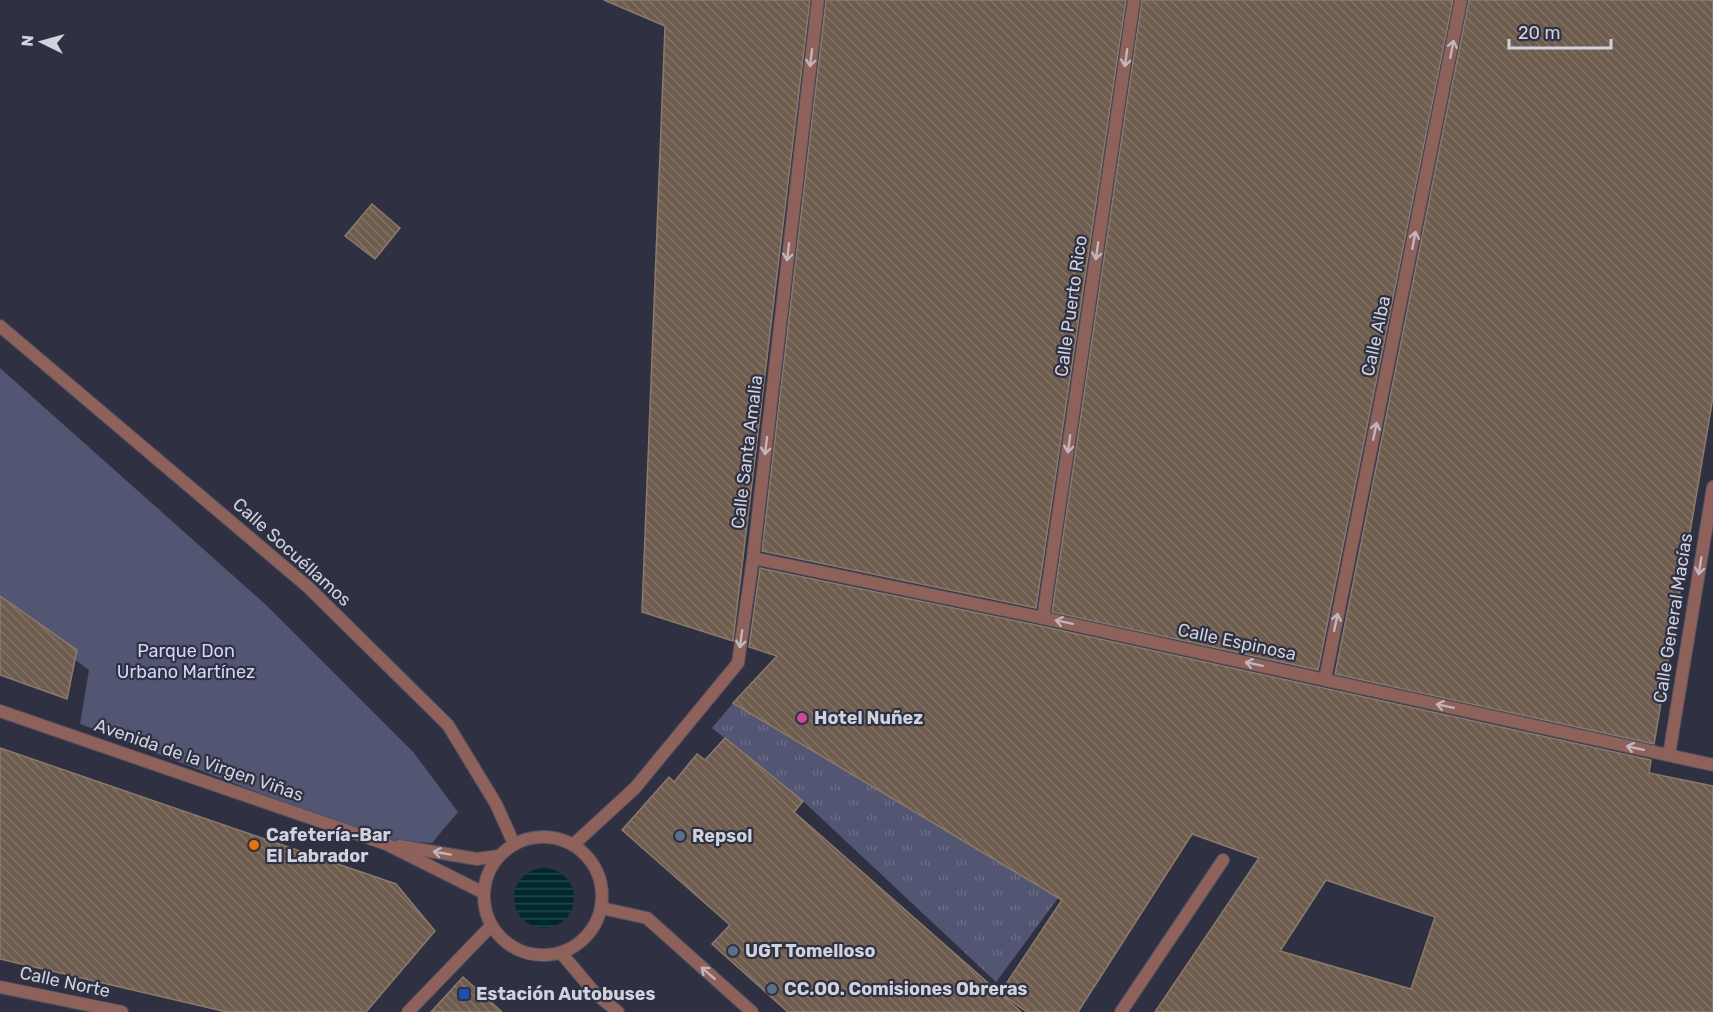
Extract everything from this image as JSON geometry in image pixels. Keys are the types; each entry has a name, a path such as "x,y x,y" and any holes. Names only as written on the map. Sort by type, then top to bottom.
{"street":[{"name":"Calle Santa Amalia","path":"573,845 635,788 738,663 753,558 818,0"},
{"name":"Calle Puerto Rico","path":"1043,618 1134,0"},
{"name":"Calle Alba","path":"1324,679 1461,0"},
{"name":"Calle Socuéllamos","path":"0,326 308,587 448,725 496,804 514,844"},
{"name":"Calle General Macías","path":"1669,755 1713,488"},
{"name":"Calle Espinosa","path":"753,558 1043,618 1713,765"},
{"name":"Avenida de la Virgen Viñas","path":"0,711 386,844 484,893"},
{"path":"553,837 573,845 587,856 597,872 602,889 598,920 583,941 561,953 547,956 518,951 506,943 491,926 484,893 486,880 499,856 514,844 534,838 553,837"},
{"name":"Avenida de la Virgen Viñas","path":"386,844 477,859 499,856"},
{"path":"1121,1012 1223,860"},
{"path":"601,908 647,918 752,1012"},
{"path":"408,1012 491,926"},
{"path":"561,953 595,993 618,1012"},
{"name":"Calle Norte","path":"0,987 122,1012"}],"green space":[{"name":"Parque Don Urbano Martínez","path":"0,368 265,604 414,753 458,812 432,843 381,840 80,724 89,670 0,605"},
{"path":"733,703 1058,898 996,982 803,801 712,728"}],"shaded area":[{"path":"544,868 565,877 574,898 565,919 544,928 523,919 514,898 523,877"}],"building":[{"path":"604,0 810,0 733,641 642,612 665,26"},
{"path":"826,0 1126,0 1036,608 762,551"},
{"path":"1142,0 1453,0 1318,670 1052,612"},
{"path":"1469,0 1713,0 1713,397 1654,744 1335,674"},
{"path":"372,204 400,228 375,259 345,236"},
{"path":"760,568 1041,626 1651,760 1649,773 1713,786 1713,1012 1155,1012 1259,858 1192,834 1078,1012 1027,1012 1000,993 1062,900 733,703 777,656 749,647","holes":["1326,880 1435,917 1411,989 1280,951"]},
{"path":"0,596 77,650 67,699 0,675"},
{"path":"725,738 803,801 794,812 1021,1012 788,1012 712,944 730,925 622,830 669,777 674,782 697,754 705,760"},
{"path":"0,748 396,884 435,931 366,1012 227,1012 0,959"},
{"name":"Estación Autobuses","path":"463,977 502,1012 431,1012"}],"place":[{"name":"Hotel Nuñez","path":"802,718"},
{"name":"Repsol","path":"680,836"},
{"name":"Cafetería-Bar El Labrador","path":"254,845"},
{"name":"UGT Tomelloso","path":"733,951"},
{"name":"CC.OO. Comisiones Obreras","path":"772,989"},
{"name":"Estación Autobuses","path":"464,994"}]}
